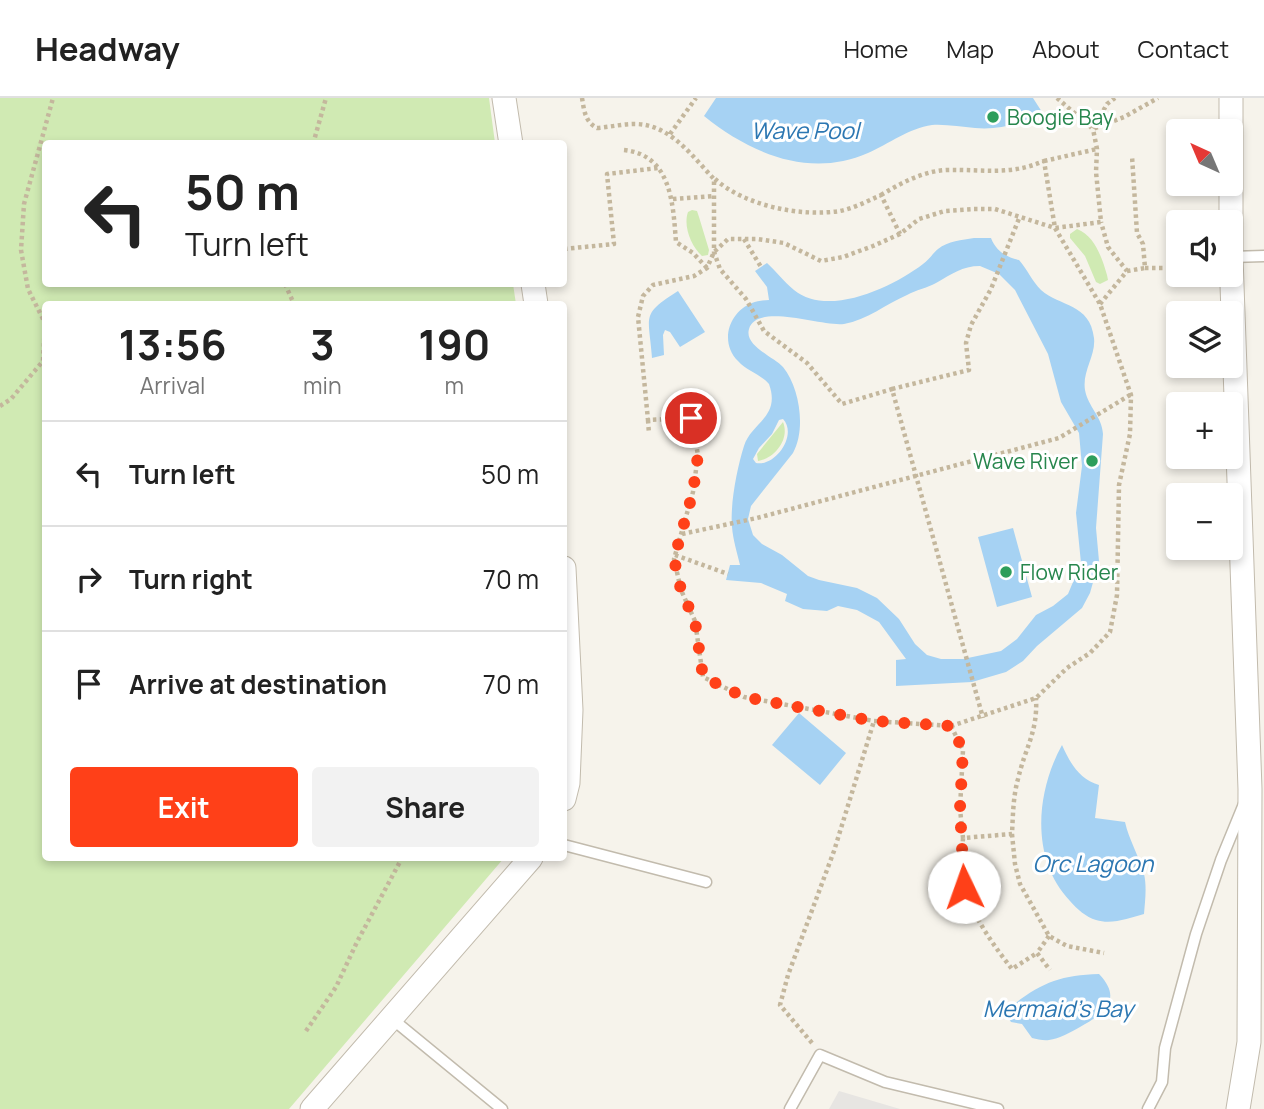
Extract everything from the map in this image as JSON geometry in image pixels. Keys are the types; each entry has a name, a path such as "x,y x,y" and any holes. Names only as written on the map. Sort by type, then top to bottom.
{"street":[{"path":"504,98 510,140"},
{"path":"1231,98 1231,210"},
{"path":"1232,287 1257,789 1249,1042 1238,1109"},
{"path":"567,629 571,710 567,787"},
{"path":"312,1109 528,861"}],"lane":[{"path":"1243,257 1264,256"},
{"path":"1148,1109 1162,1082 1165,1048 1196,934 1221,860 1257,789"},
{"path":"567,846 706,882"},
{"path":"391,1018 502,1109"},
{"path":"790,1109 820,1055 885,1082 998,1109"}],"path":[{"path":"42,317 27,289 21,250 24,204 53,98"},
{"path":"314,140 327,98"},
{"path":"582,98 584,114 597,128 638,124 655,127 670,134 722,186 772,206 808,212 841,211 858,206 907,180 935,172 1011,171 1097,149"},
{"path":"670,134 696,98"},
{"path":"1057,98 1093,129 1097,149 1096,172 1101,222 1108,247 1127,271"},
{"path":"1093,129 1107,104 1115,98"},
{"path":"1093,129 1124,117 1158,98"},
{"path":"624,150 642,154 658,168 673,199 676,243 693,253 707,268"},
{"path":"1132,156 1137,233 1143,244 1145,268"},
{"path":"648,420 691,418 698,455 693,492 674,559 681,590 695,621 703,677 744,697 874,721 951,726 983,718 1036,698 1067,668 1090,653 1110,632 1117,595 1119,485 1130,435 1130,395 1100,304 1055,228 1044,161"},
{"path":"567,250 614,244 607,174 658,168"},
{"path":"714,178 714,252 720,269 746,299 764,331 807,363 842,404 969,370 966,343 971,325 990,289 1020,216"},
{"path":"881,195 900,234"},
{"path":"673,199 714,196"},
{"path":"649,434 638,317 643,296 653,285 694,276 707,268 714,252 729,239 784,243 821,261 843,257 900,234 919,219 945,211 995,209 1055,228 1101,222"},
{"path":"744,239 761,268"},
{"path":"1100,304 1127,271 1166,268"},
{"path":"0,406 11,399 42,362"},
{"path":"892,389 983,718"},
{"path":"682,534 723,527 1059,438 1130,395"},
{"path":"675,555 728,574"},
{"path":"1036,698 1037,719 1018,776 1013,803 1012,834 1020,884 1049,936 1068,947 1104,953"},
{"path":"820,1055 804,1031 780,1005 788,975 834,851 874,721"},
{"path":"951,726 963,750 960,808 964,887 973,908 995,948 1012,969 1037,953 1049,936"},
{"path":"963,838 1012,834"},
{"path":"306,1031 336,987 400,861"},
{"path":"1037,953 1050,970"}],"green space":[{"path":"0,98 489,98 495,140 42,140 42,287 513,287 516,301 42,301 42,861 501,861 289,1109 0,1109"},
{"path":"692,210 697,211 709,250 708,255 702,256 689,236 687,217"},
{"path":"1077,229 1089,237 1097,248 1108,280 1100,284 1096,282 1085,256 1070,238 1070,234"},
{"path":"783,422 785,428 780,447 770,456 758,461 757,454"}],"shaded area":[{"path":"839,1091 900,1109 829,1109"}],"water":[{"name":"Wave Pool","path":"716,98 1033,98 1042,112 1002,127 924,127 868,153 824,163 781,158 741,141 704,116"},
{"name":"Wave River","path":"974,238 991,238 1002,253 1019,260 1041,290 1080,312 1091,327 1094,345 1085,376 1085,390 1103,434 1096,528 1099,561 1090,593 1082,608 1023,661 1006,672 972,682 896,686 896,660 906,659 879,622 857,610 838,606 827,611 803,609 785,601 787,594 761,583 726,580 730,565 740,565 733,537 732,518 739,465 748,438 768,412 772,395 769,384 732,353 729,328 737,313 744,307 754,302 769,300 767,287 755,271 767,263 794,290 808,298 842,300 878,290 895,282 925,262 942,246","holes":["980,266 999,274 1015,290 1048,354 1061,402 1079,433 1082,466 1076,513 1081,563 1068,594 1036,615 1017,639 1001,651 963,659 941,659 927,655 915,644 899,619 877,598 857,588 808,576 753,535 748,519 751,506 793,453 800,421 797,397 789,376 779,363 755,346 751,341 749,329 754,321 777,316 834,324 852,322 910,293 933,285 957,271","783,419 788,433 782,449 770,460 756,463 753,459 759,448 772,434 779,420"]},
{"path":"678,291 705,332 680,347 670,332 665,330 664,355 652,358 649,324 652,311"},
{"name":"Flow Rider","path":"1013,528 1032,597 997,607 978,537"},
{"path":"799,713 846,753 820,785 772,745"},
{"name":"Orc Lagoon","path":"1062,745 1076,770 1099,785 1095,818 1125,822 1144,874 1144,914 1114,921 1096,920 1085,915 1057,884 1048,866 1041,825 1043,804 1053,763"},
{"name":"Mermaid's Bay","path":"1099,974 1110,991 1108,1005 1096,1017 1065,1035 1047,1040 1032,1038 1022,1024 1011,1022 1007,1016 1007,1010 1039,987 1072,976"}],"place":[{"name":"Boogie Bay","path":"993,117"},
{"name":"Wave River","path":"1092,461"},
{"name":"Flow Rider","path":"1006,572"}],"route":[{"path":"691,418 698,455 693,492 674,559 681,590 695,621 703,677 744,697 874,721 951,726 963,750 960,808 964,887"}]}
